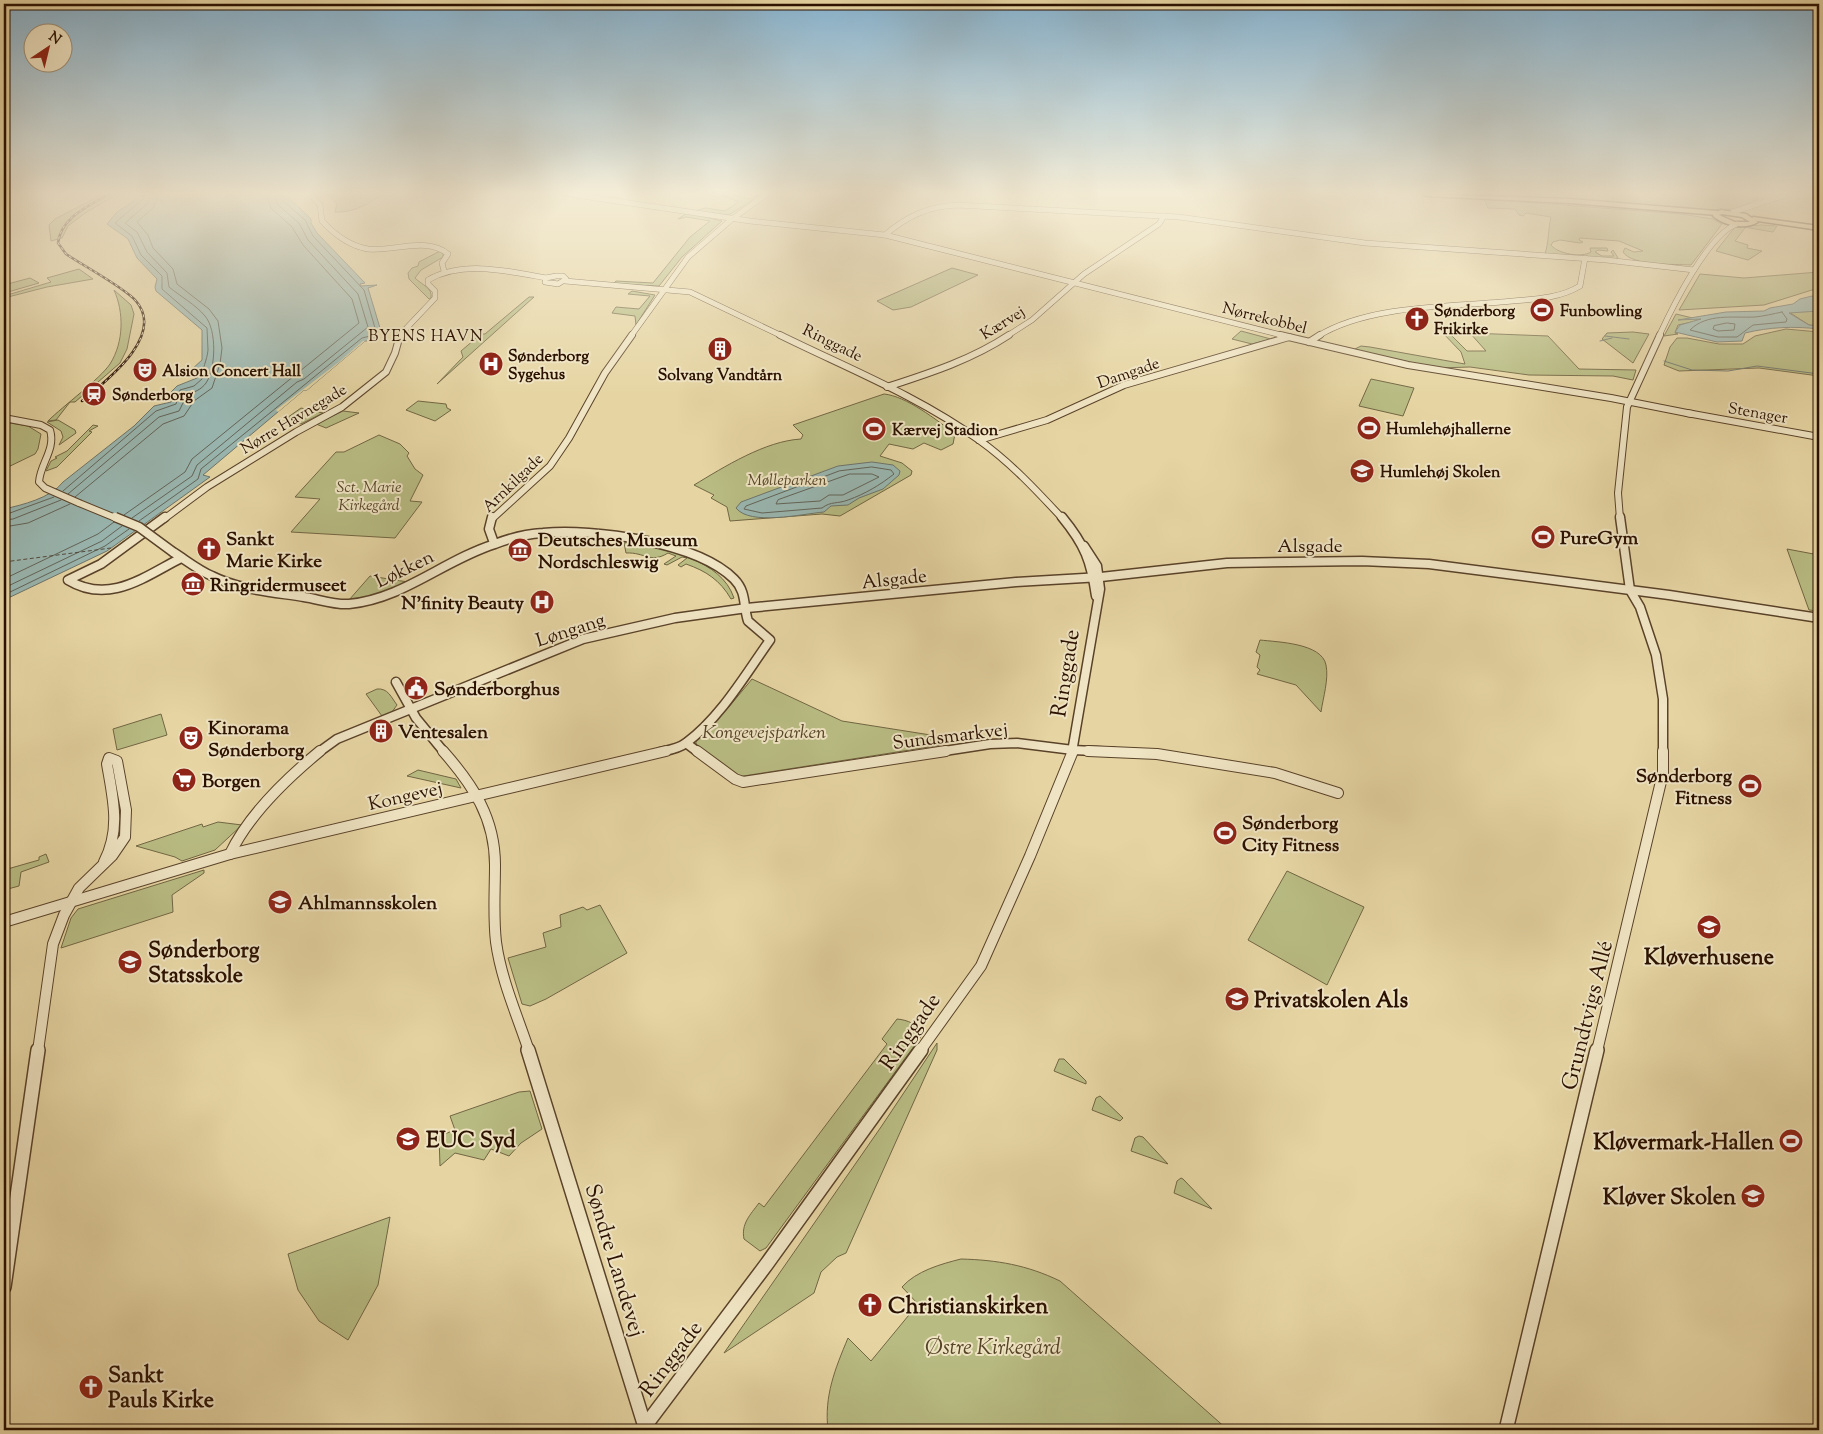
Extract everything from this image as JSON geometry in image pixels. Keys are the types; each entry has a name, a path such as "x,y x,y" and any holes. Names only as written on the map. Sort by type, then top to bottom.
{"street":[{"path":"443,261 442,263 444,271 467,269 546,278 560,276 565,277 565,281 665,291"},
{"name":"Arnkilgade","path":"494,543 488,528 493,516 550,466 578,423 605,373 685,261"},
{"name":"Nørrekobbel","path":"990,261 1413,367 1633,404"},
{"name":"Kærvej","path":"887,387 942,369 977,354 1028,324 1075,282 1106,261"},
{"path":"1309,342 1334,326 1370,317 1568,294 1580,286 1584,261"},
{"path":"1612,261 1694,270"},
{"name":"Grundtvigs Allé","path":"1506,1430 1663,773 1663,699 1656,655 1640,607 1631,593 1618,504 1621,452 1626,424 1640,381 1672,310 1700,261"},
{"name":"Nørre Havnegade","path":"181,558 144,578 120,587 86,591 78,589 68,580 101,564 207,486 292,435 342,408 379,378 392,362 398,336 435,298 435,291 428,284 428,280 444,271"},
{"name":"Ringgade","path":"644,1430 776,1252 981,966 1028,863 1073,750 1096,602 1097,575 1084,546 1063,518 1030,483 979,440 925,405 695,295 665,291"},
{"name":"Damgade","path":"979,440 1046,420 1124,385 1289,337"},
{"name":"Stenager","path":"1633,404 1819,437"},
{"name":"Løkken","path":"4,418 41,425 52,434 50,448 38,476 39,482 45,488 140,527 181,558 211,576 234,585 346,604 362,603 391,595 458,558 494,543 549,532 573,531 606,534 662,546 702,559 726,572 742,591 747,608 748,622 770,640"},
{"name":"Alsgade","path":"747,608 1227,563 1280,561 1391,562 1466,568 1631,593"},
{"name":"Grundtvigs Allé","path":"1626,561 1641,594 1640,607"},
{"name":"Alsgade","path":"1466,568 1500,576 1631,593"},
{"path":"1631,593 1712,603"},
{"path":"1641,594 1819,618"},
{"name":"Løngang","path":"230,854 238,835 323,747 337,739 583,639 674,618 747,608"},
{"name":"Kongevej","path":"4,922 230,854 668,751 686,743 722,708 770,640"},
{"name":"Søndre Landevej","path":"396,682 419,724 460,770 478,796 489,820 494,844 496,942 501,968 555,1131 644,1430"},
{"name":"Sundsmarkvej","path":"686,743 735,779 743,782 990,744 1017,743 1073,750 1157,754 1253,769 1338,793"},
{"path":"4,1287 54,944 70,902 104,862 119,840 127,824 117,761 109,758 108,764 119,840"}],"green space":[{"path":"436,261 421,270 415,278 429,289 431,298 429,299 409,279 408,273 412,268 418,266 419,262"},
{"path":"671,261 679,261 659,286 613,284 616,281 653,283"},
{"path":"1639,261 1694,261 1691,265"},
{"path":"952,268 978,275 911,307 893,310 877,301"},
{"path":"79,269 93,279 47,287 4,298 4,296 51,282 47,278"},
{"path":"1819,272 1819,290 1812,290 1764,305 1679,310 1700,274 1744,278"},
{"path":"30,278 39,283 8,292 4,289 4,285"},
{"path":"114,290 131,305 134,314 127,349 120,363 75,402 70,402 56,420 48,421 98,377 110,364 115,355 120,337 121,317"},
{"path":"632,291 655,295 636,325 635,316 612,313 616,307 639,309 650,296 628,294"},
{"path":"529,297 534,297 437,384 463,357 461,351 481,334 485,334"},
{"path":"1819,311 1819,326 1809,325 1789,312"},
{"path":"1676,314 1701,320 1678,325 1675,333 1678,334 1664,336"},
{"path":"1786,329 1819,332 1819,376 1759,368 1679,371 1664,365 1670,347 1677,338 1719,344 1743,344 1755,336"},
{"path":"1241,331 1271,339 1252,344 1232,339"},
{"path":"1441,331 1448,332 1467,351 1486,351 1470,333 1548,336 1579,369 1636,370 1633,380 1613,376 1529,375 1470,367 1438,368 1353,350 1361,346 1370,347 1465,364 1461,352"},
{"path":"1633,332 1649,334 1633,363 1602,339 1607,333"},
{"path":"1371,379 1414,388 1403,416 1359,406"},
{"name":"Mølleparken","path":"884,394 902,399 939,422 955,434 953,444 941,450 924,443 913,449 889,444 880,456 902,463 912,471 911,475 840,516 822,514 730,521 727,507 711,498 714,495 694,485 745,456 773,444 801,439 803,435 793,425"},
{"path":"418,401 446,404 447,408 451,410 435,421 406,410"},
{"path":"301,408 323,413 301,424 284,420"},
{"path":"343,411 359,413 326,428 316,424"},
{"path":"58,420 75,430 76,433 59,445 63,437 61,431 47,422"},
{"path":"4,422 28,426 41,434 35,454 4,469"},
{"path":"93,425 98,426 89,431 92,432 57,467 46,471 51,461 57,458 55,457 67,451"},
{"name":"Sct. Marie Kirkegård","path":"379,435 400,444 409,453 407,456 415,469 423,475 410,501 422,502 395,538 291,532 320,499 295,497 336,452 344,452"},
{"path":"630,542 675,553 705,565 727,585 734,598 731,599 722,586 706,573 686,564 681,567 678,565 687,558 682,557 667,565 664,564 676,556 668,553 652,558 626,553 624,543"},
{"path":"1787,549 1819,555 1819,611 1809,610"},
{"path":"370,576 408,582 376,596 349,600"},
{"path":"1260,640 1298,645 1316,652 1323,658 1327,676 1321,712 1296,685 1257,674 1260,670 1257,667 1260,655 1256,652"},
{"name":"Kongevejsparken","path":"752,679 842,721 937,736 942,745 737,777 696,744 696,739 728,708"},
{"path":"377,689 387,692 397,705 392,712 382,716 366,694"},
{"path":"161,714 167,735 117,750 113,729"},
{"path":"418,770 456,779 461,788 407,776"},
{"path":"218,822 242,825 215,850 182,861 175,857 136,846 202,824 203,827"},
{"path":"46,854 49,862 21,872 19,886 4,890 4,870 39,860 39,857"},
{"path":"204,870 204,873 172,895 173,912 61,948 71,918 78,909"},
{"path":"1287,871 1364,907 1327,985 1248,940"},
{"path":"600,905 627,953 546,999 530,1006 522,1004 508,958 546,947 543,933 561,927 560,915 583,907 587,910"},
{"path":"897,1019 912,1023 923,1034 766,1248 760,1251 744,1239 743,1234 747,1220 759,1203 764,1207 887,1044 882,1039"},
{"path":"937,1043 937,1050 846,1253 837,1257 821,1272 814,1293 724,1353 881,1127"},
{"path":"1059,1059 1064,1059 1086,1081 1086,1084 1054,1071"},
{"path":"530,1091 542,1129 521,1143 509,1156 491,1149 484,1160 455,1153 440,1166 439,1136 455,1130 450,1116 519,1092"},
{"path":"1100,1096 1123,1118 1120,1121 1092,1110 1096,1098"},
{"path":"1143,1137 1168,1164 1131,1151 1135,1138"},
{"path":"1181,1178 1212,1209 1174,1193 1177,1181"},
{"path":"390,1217 378,1285 348,1340 319,1321 298,1290 288,1254"},
{"name":"Østre Kirkegård","path":"961,1259 1012,1264 1060,1281 1228,1430 828,1430 829,1394 848,1338 871,1361 918,1304 902,1287 922,1272"}],"water":[{"path":"140,261 344,261 365,283 360,284 361,286 377,285 368,288 380,328 374,341 365,341 203,475 210,477 107,551 4,600 4,509 44,497 58,488 134,426 154,406 171,402 176,395 168,395 177,386 197,378 198,371 191,370 202,360 202,330 156,291 157,279"},
{"path":"1812,296 1819,297 1819,311 1789,313 1809,325 1819,326 1819,329 1791,327 1763,329 1745,333 1742,341 1717,342 1675,332 1680,325 1701,319 1678,320 1726,312 1764,311 1770,308 1793,304 1800,299"},
{"path":"872,462 893,465 900,471 899,475 883,489 859,498 848,505 831,506 824,512 777,518 753,516 743,513 736,508 741,502 838,466"}],"pier":[{"path":"374,340 365,341 307,390 304,390 278,412 276,410 339,362 363,341"}],"waterway":[{"path":"1605,336 1629,339"},
{"path":"1600,341 1612,338"},
{"path":"1664,361 1692,370 1728,371 1757,366 1819,374"}],"ferry route":[{"path":"4,562 111,548"}],"railway":[{"path":"77,261 113,283 136,301 143,315 144,329 138,343 118,370 82,401"}],"place":[{"name":"Funbowling","path":"1542,310"},
{"name":"Sønderborg Frikirke","path":"1417,319"},
{"name":"Solvang Vandtårn","path":"720,349"},
{"name":"Sønderborg Sygehus","path":"491,364"},
{"name":"Alsion Concert Hall","path":"145,370"},
{"name":"Sønderborg","path":"94,394"},
{"name":"Humlehøjhallerne","path":"1369,428"},
{"name":"Kærvej Stadion","path":"874,429"},
{"name":"Humlehøj Skolen","path":"1362,471"},
{"name":"PureGym","path":"1543,537"},
{"name":"Sankt Marie Kirke","path":"209,549"},
{"name":"Deutsches Museum Nordschleswig","path":"520,550"},
{"name":"Ringridermuseet","path":"193,584"},
{"name":"N'finity Beauty","path":"542,602"},
{"name":"Sønderborghus","path":"416,688"},
{"name":"Ventesalen","path":"381,731"},
{"name":"Kinorama Sønderborg","path":"191,738"},
{"name":"Borgen","path":"184,780"},
{"name":"Sønderborg Fitness","path":"1750,786"},
{"name":"Sønderborg City Fitness","path":"1225,833"},
{"name":"Ahlmannsskolen","path":"280,902"},
{"name":"Kløverhusene","path":"1709,927"},
{"name":"Sønderborg Statsskole","path":"130,962"},
{"name":"Privatskolen Als","path":"1237,999"},
{"name":"EUC Syd","path":"408,1139"},
{"name":"Kløvermark-Hallen","path":"1791,1141"},
{"name":"Kløver Skolen","path":"1753,1196"},
{"name":"Christianskirken","path":"870,1305"},
{"name":"Sankt Pauls Kirke","path":"91,1387"}],"district":[{"name":"BYENS HAVN","path":"426,335"}]}
